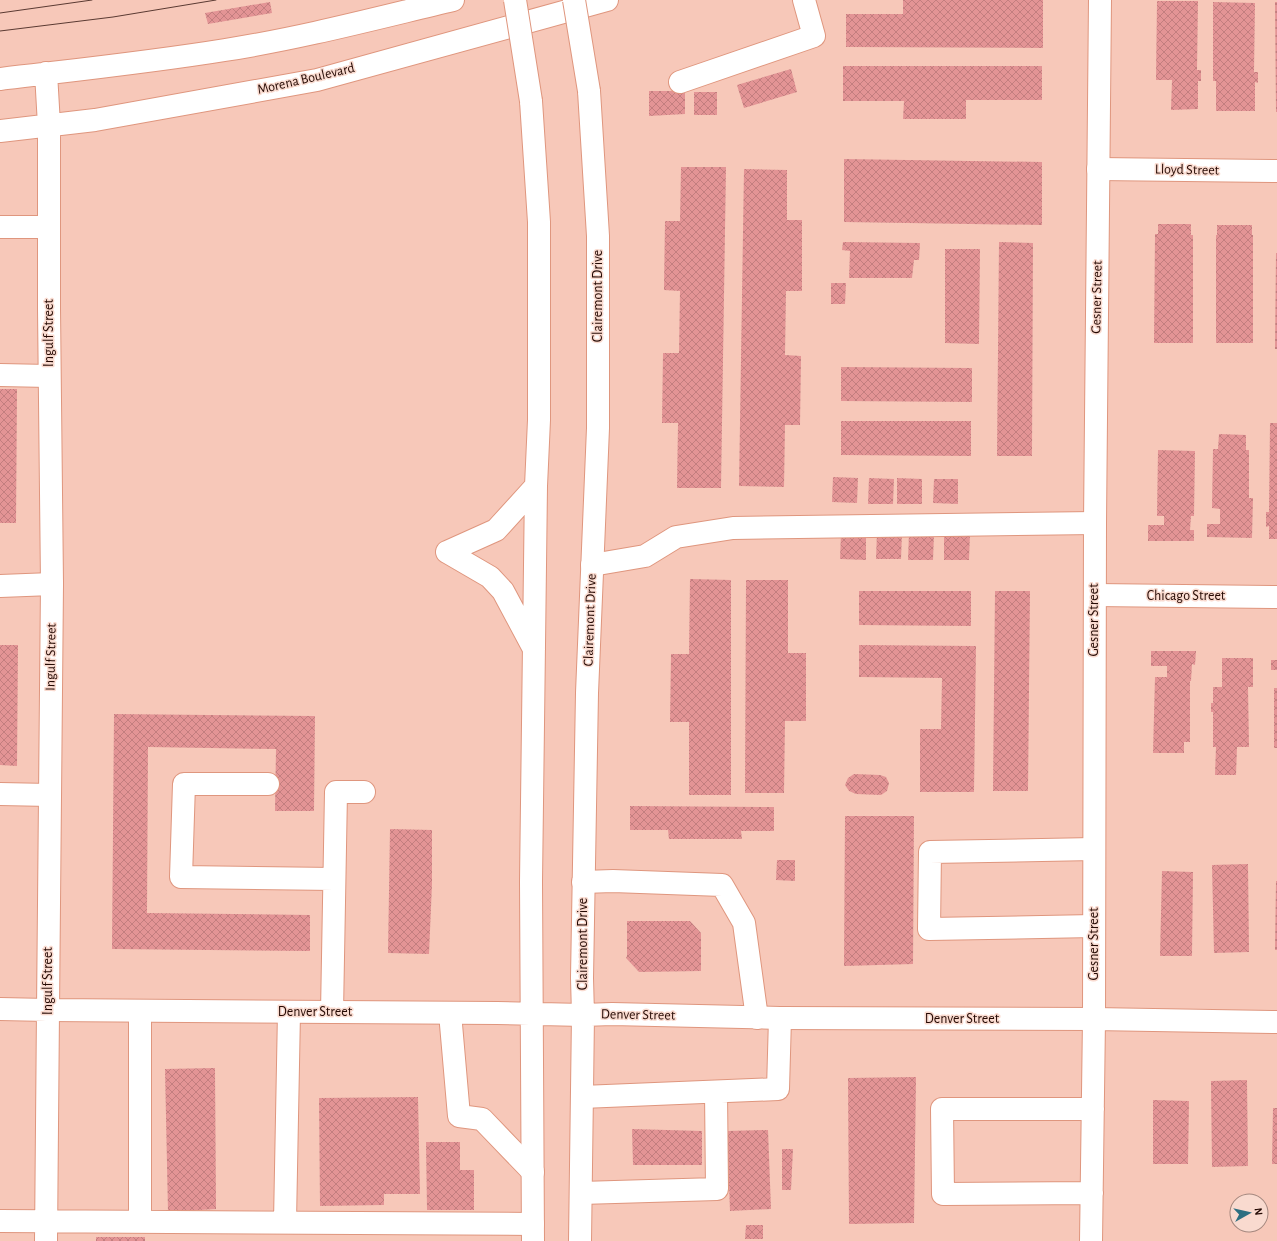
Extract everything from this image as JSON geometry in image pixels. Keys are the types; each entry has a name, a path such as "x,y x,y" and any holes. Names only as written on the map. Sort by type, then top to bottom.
{"main road":[{"path":"0,79 226,50 297,37 453,0"},
{"path":"0,1221 46,1232 140,1222 285,1222 362,1232 533,1233 532,882 536,486 539,420 539,222 531,102 515,0"},
{"name":"Clairemont Drive","path":"574,0 589,91 598,236 598,428 587,693 582,978 583,1015 580,1241"},
{"name":"Morena Boulevard","path":"0,131 95,120 317,80 607,0"},
{"path":"680,82 814,36 804,0"},
{"name":"Gesner Street","path":"1091,1241 1094,1019 1094,595 1100,0"},
{"name":"Ingulf Street","path":"46,73 49,125 49,376 52,584 46,1232"},
{"name":"Lloyd Street","path":"1098,169 1277,171"},
{"path":"0,226 49,227"},
{"path":"0,375 49,376"},
{"path":"535,650 503,591 490,577 447,552 496,530 536,486"},
{"path":"592,565 645,556 676,537 733,528 1095,523"},
{"path":"0,586 52,584"},
{"name":"Chicago Street","path":"1094,595 1277,597"},
{"path":"268,784 184,784 181,877 334,878"},
{"path":"332,1012 336,792 364,792"},
{"path":"0,794 50,795"},
{"path":"1094,849 930,852 929,929 1094,926"},
{"path":"584,882 722,885 744,924 757,1018"},
{"name":"Denver Street","path":"0,1009 583,1015 612,1014 757,1018 1094,1019 1277,1022"},
{"path":"140,1011 140,1222"},
{"path":"285,1222 289,1012"},
{"path":"450,1013 459,1116 482,1119 532,1172"},
{"path":"582,1097 778,1089 780,1018"},
{"path":"581,1193 717,1189 716,1092"},
{"path":"1092,1193 943,1194 942,1109 1093,1109"}],"building":[{"path":"903,0 1043,0 1043,48 846,47 846,14 903,14"},
{"path":"1157,1 1198,1 1197,70 1201,70 1201,81 1198,81 1198,109 1171,110 1172,80 1156,80"},
{"path":"270,2 272,13 208,24 205,13"},
{"path":"1213,2 1255,3 1254,72 1258,72 1258,83 1255,82 1255,111 1216,111 1216,81 1213,81"},
{"path":"1275,2 1277,2 1277,112 1276,112"},
{"path":"843,66 1042,66 1042,100 966,100 966,119 903,119 904,101 843,101"},
{"path":"791,69 797,92 744,108 737,85"},
{"path":"649,91 685,91 685,114 649,116"},
{"path":"694,92 717,92 717,115 694,115"},
{"path":"844,159 1042,162 1042,225 844,222"},
{"path":"681,167 726,167 721,488 677,488 678,423 662,423 663,353 679,353 680,291 664,290 665,221 680,221"},
{"path":"744,169 787,170 787,220 802,220 802,291 786,291 785,355 801,356 800,425 785,425 784,487 739,486"},
{"path":"1158,224 1191,224 1191,235 1193,235 1193,343 1154,343 1155,234 1158,234"},
{"path":"1217,225 1252,225 1253,343 1216,343"},
{"path":"843,242 920,243 919,260 914,260 912,278 849,278 850,251 842,250"},
{"path":"999,242 1033,243 1032,456 997,456"},
{"path":"945,249 980,249 979,344 945,343"},
{"path":"1276,253 1277,349 1275,349"},
{"path":"831,283 846,283 845,304 831,304"},
{"path":"841,367 972,368 972,402 841,401"},
{"path":"0,389 17,389 16,523 0,523"},
{"path":"841,421 971,421 971,456 841,455"},
{"path":"1270,423 1277,423 1277,539 1269,539 1269,526 1266,527 1266,512 1269,512"},
{"path":"1219,434 1246,435 1246,450 1249,450 1249,498 1253,498 1252,538 1207,537 1207,524 1220,524 1220,509 1212,508 1213,449 1218,449"},
{"path":"1158,450 1195,451 1194,516 1191,516 1190,530 1194,530 1194,541 1148,541 1148,525 1164,525 1164,516 1157,516"},
{"path":"833,477 858,478 857,503 832,502"},
{"path":"869,478 894,479 893,504 868,504"},
{"path":"897,478 922,479 922,504 897,504"},
{"path":"934,479 958,479 958,504 933,503"},
{"path":"877,532 902,533 901,559 876,559"},
{"path":"841,533 866,533 866,560 840,559"},
{"path":"909,533 934,534 933,560 908,560"},
{"path":"944,533 970,534 969,560 944,560"},
{"path":"690,579 731,580 731,795 689,795 689,722 670,722 671,654 689,654"},
{"path":"746,580 788,580 788,653 806,653 806,721 785,721 784,793 745,793"},
{"path":"859,591 971,591 971,626 859,625"},
{"path":"995,591 1030,591 1028,791 993,791"},
{"path":"0,645 18,645 17,766 0,765"},
{"path":"859,645 976,646 974,792 920,792 920,729 941,729 942,678 859,677"},
{"path":"1151,651 1196,651 1195,665 1192,664 1190,681 1190,742 1184,742 1184,753 1153,753 1155,677 1167,677 1167,666 1151,666"},
{"path":"1222,658 1253,658 1253,687 1248,687 1249,747 1237,747 1236,775 1215,775 1216,747 1213,747 1213,712 1211,712 1211,703 1213,703 1213,687 1222,687"},
{"path":"1271,660 1277,660 1277,670 1271,670"},
{"path":"1274,688 1277,688 1277,748 1274,748"},
{"path":"114,714 315,716 314,811 275,811 276,749 148,747 147,913 310,915 310,951 112,949"},
{"path":"854,774 880,775 886,777 889,783 887,791 881,795 856,794 849,791 845,785 848,778"},
{"path":"630,806 774,807 774,831 741,831 742,839 669,839 668,830 630,830"},
{"path":"845,816 914,816 913,964 844,966"},
{"path":"390,829 432,830 432,884 429,954 388,953"},
{"path":"777,860 795,860 795,881 776,880"},
{"path":"1248,864 1249,952 1214,953 1212,865"},
{"path":"1162,871 1193,872 1192,956 1160,956"},
{"path":"1276,881 1277,950 1275,950"},
{"path":"627,921 690,921 701,933 701,971 639,972 626,958"},
{"path":"215,1068 216,1209 168,1212 165,1069"},
{"path":"916,1077 914,1223 849,1224 848,1078"},
{"path":"1247,1080 1248,1166 1212,1167 1211,1081"},
{"path":"418,1097 420,1194 384,1194 384,1205 320,1206 319,1098"},
{"path":"1153,1100 1189,1101 1188,1164 1153,1164"},
{"path":"1273,1108 1277,1108 1277,1164 1272,1164"},
{"path":"632,1129 702,1131 702,1165 633,1165"},
{"path":"768,1130 771,1209 730,1211 727,1131"},
{"path":"426,1142 460,1142 460,1170 474,1170 474,1210 427,1210"},
{"path":"782,1149 793,1149 791,1190 782,1190"},
{"path":"746,1225 763,1225 763,1239 745,1239"},
{"path":"96,1237 145,1237 145,1241 96,1241"}],"tram line":[{"path":"0,13 92,0"},
{"path":"0,31 113,17 216,0"}]}
